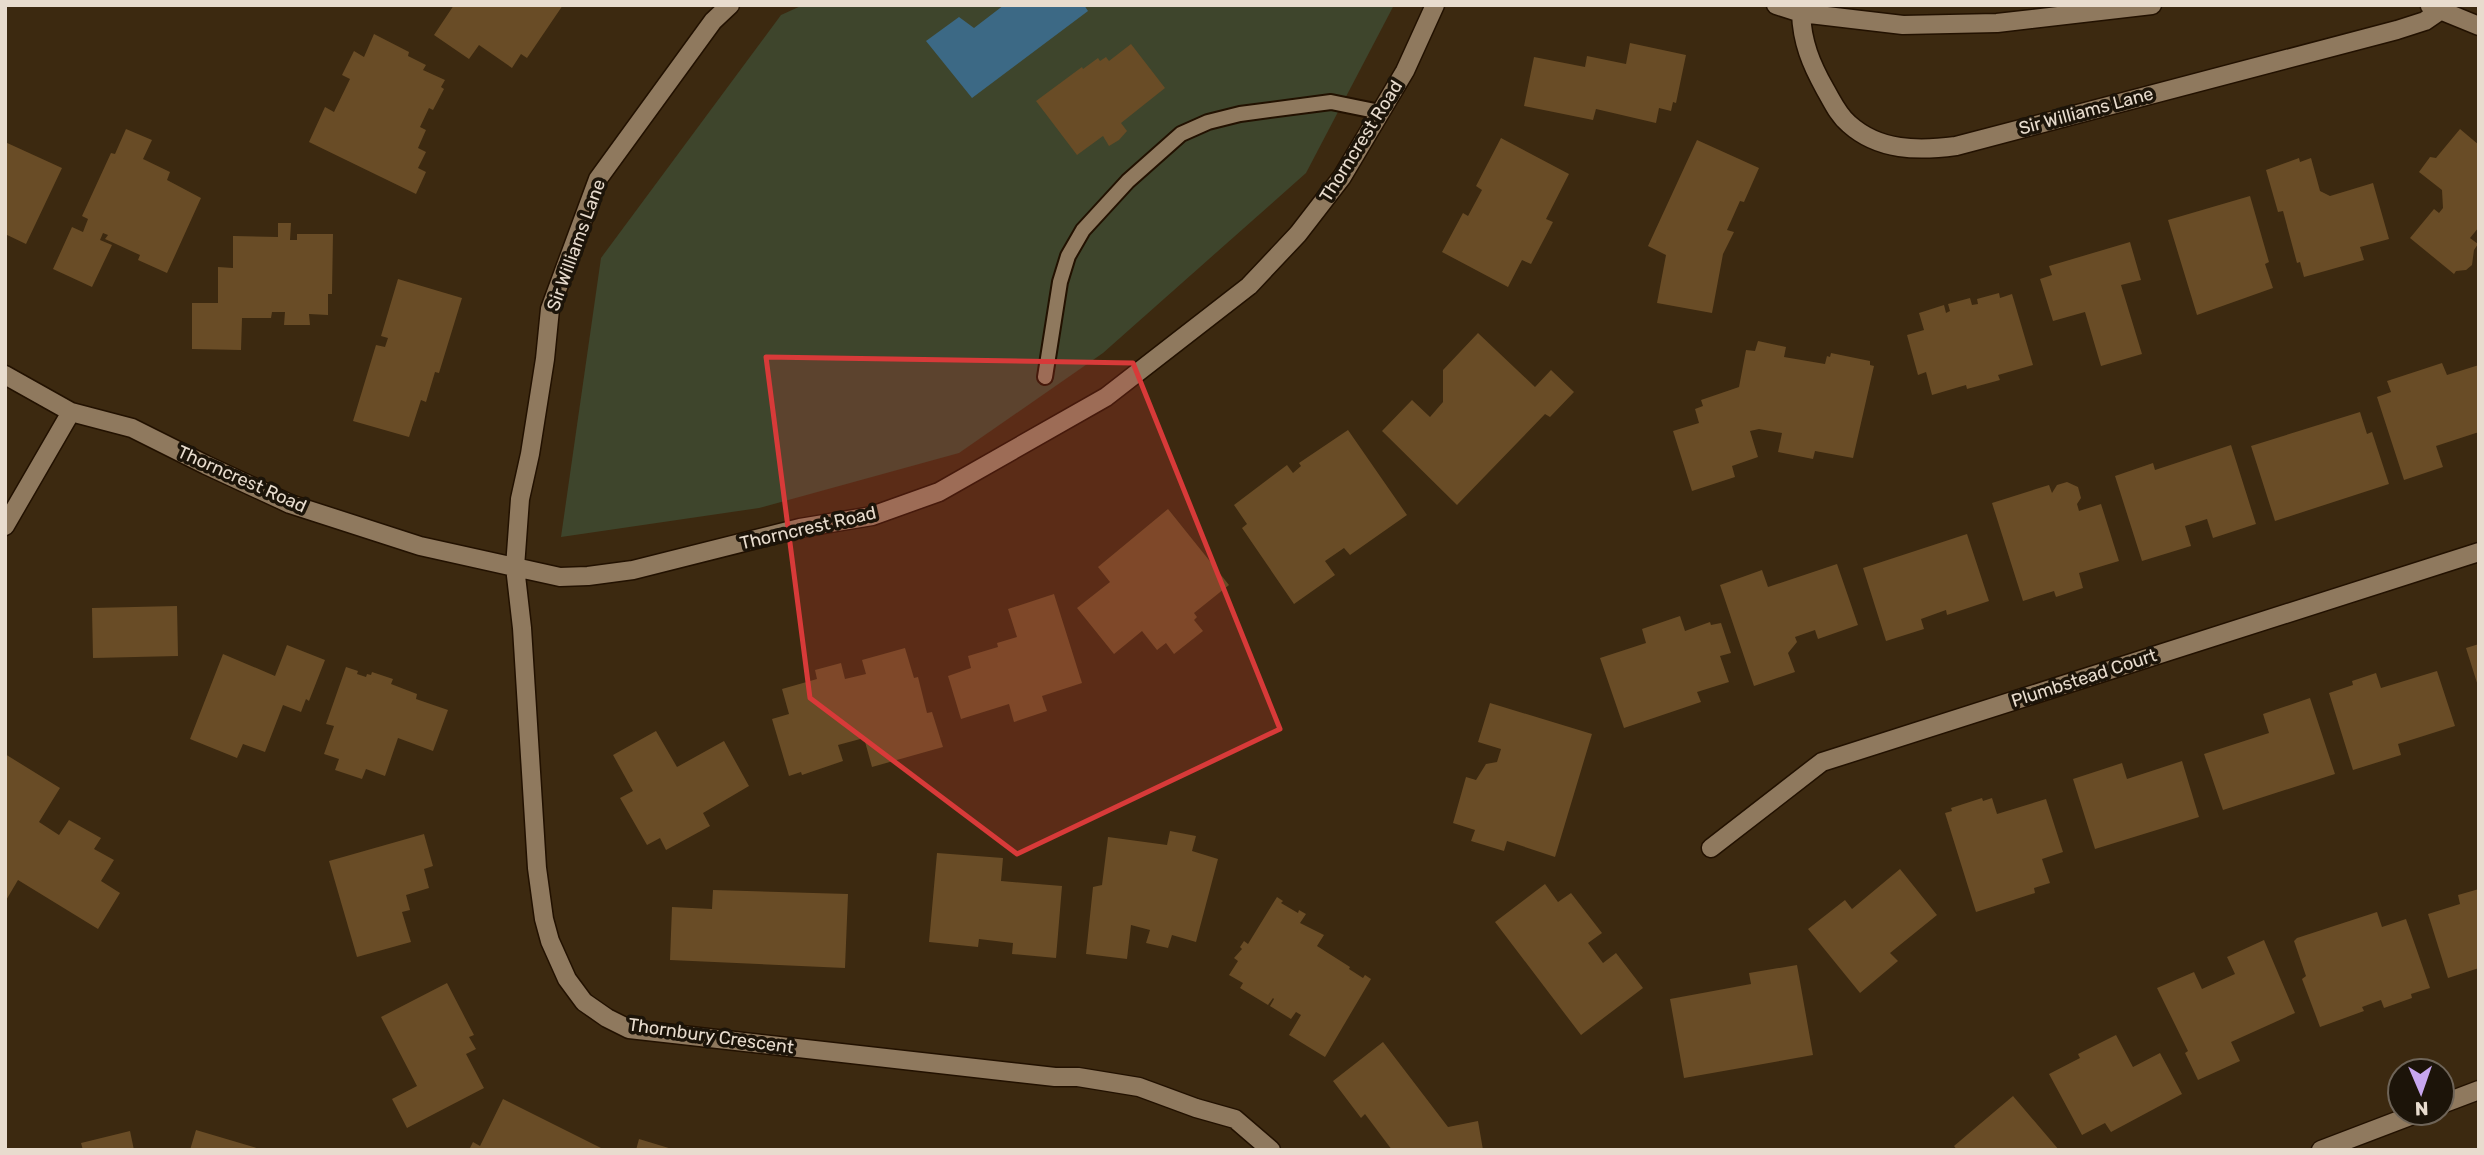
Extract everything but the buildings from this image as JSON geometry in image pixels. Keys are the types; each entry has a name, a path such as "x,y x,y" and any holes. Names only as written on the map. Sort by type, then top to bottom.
{"street":[{"name":"Sir Williams Lane","path":"515,566 520,499 545,359 550,309 598,179 713,21 730,5"},
{"name":"Thorncrest Road","path":"5,375 71,412 132,428 206,466 290,504 420,546 560,577 633,570 800,528 872,516 939,492 1106,397 1249,285 1298,234 1342,177 1405,71 1435,5"},
{"path":"1776,5 1801,13 1903,25 1997,23 2152,5"},
{"name":"Sir Williams Lane","path":"1801,13 1802,32 1810,61 1847,124 1866,136 1891,146 1925,150 1967,143 2397,30 2425,21 2435,8 2479,26"},
{"path":"5,526 71,412"},
{"name":"Plumbstead Court","path":"1711,848 1822,762 2479,552"},
{"name":"Thornbury Crescent","path":"515,566 523,642 537,868 544,919 550,941 567,979 584,1002 629,1029 1055,1077 1078,1077 1139,1087 1235,1119 1271,1150"},
{"path":"2456,1099 2479,1090"},
{"path":"2321,1150 2386,1125"}],"lane":[{"path":"1045,377 1060,282 1068,256 1083,230 1128,181 1181,134 1208,122 1240,114 1331,102 1380,113"}],"highlighted area":[{"path":"766,357 1133,363 1280,729 1017,854 810,698"}],"green space":[{"path":"803,5 1394,5 1306,173 1103,353 959,453 759,508 561,537 601,258 781,15"}],"water":[{"path":"1004,5 1084,5 1088,11 972,98 926,41 959,17 974,28"}]}
